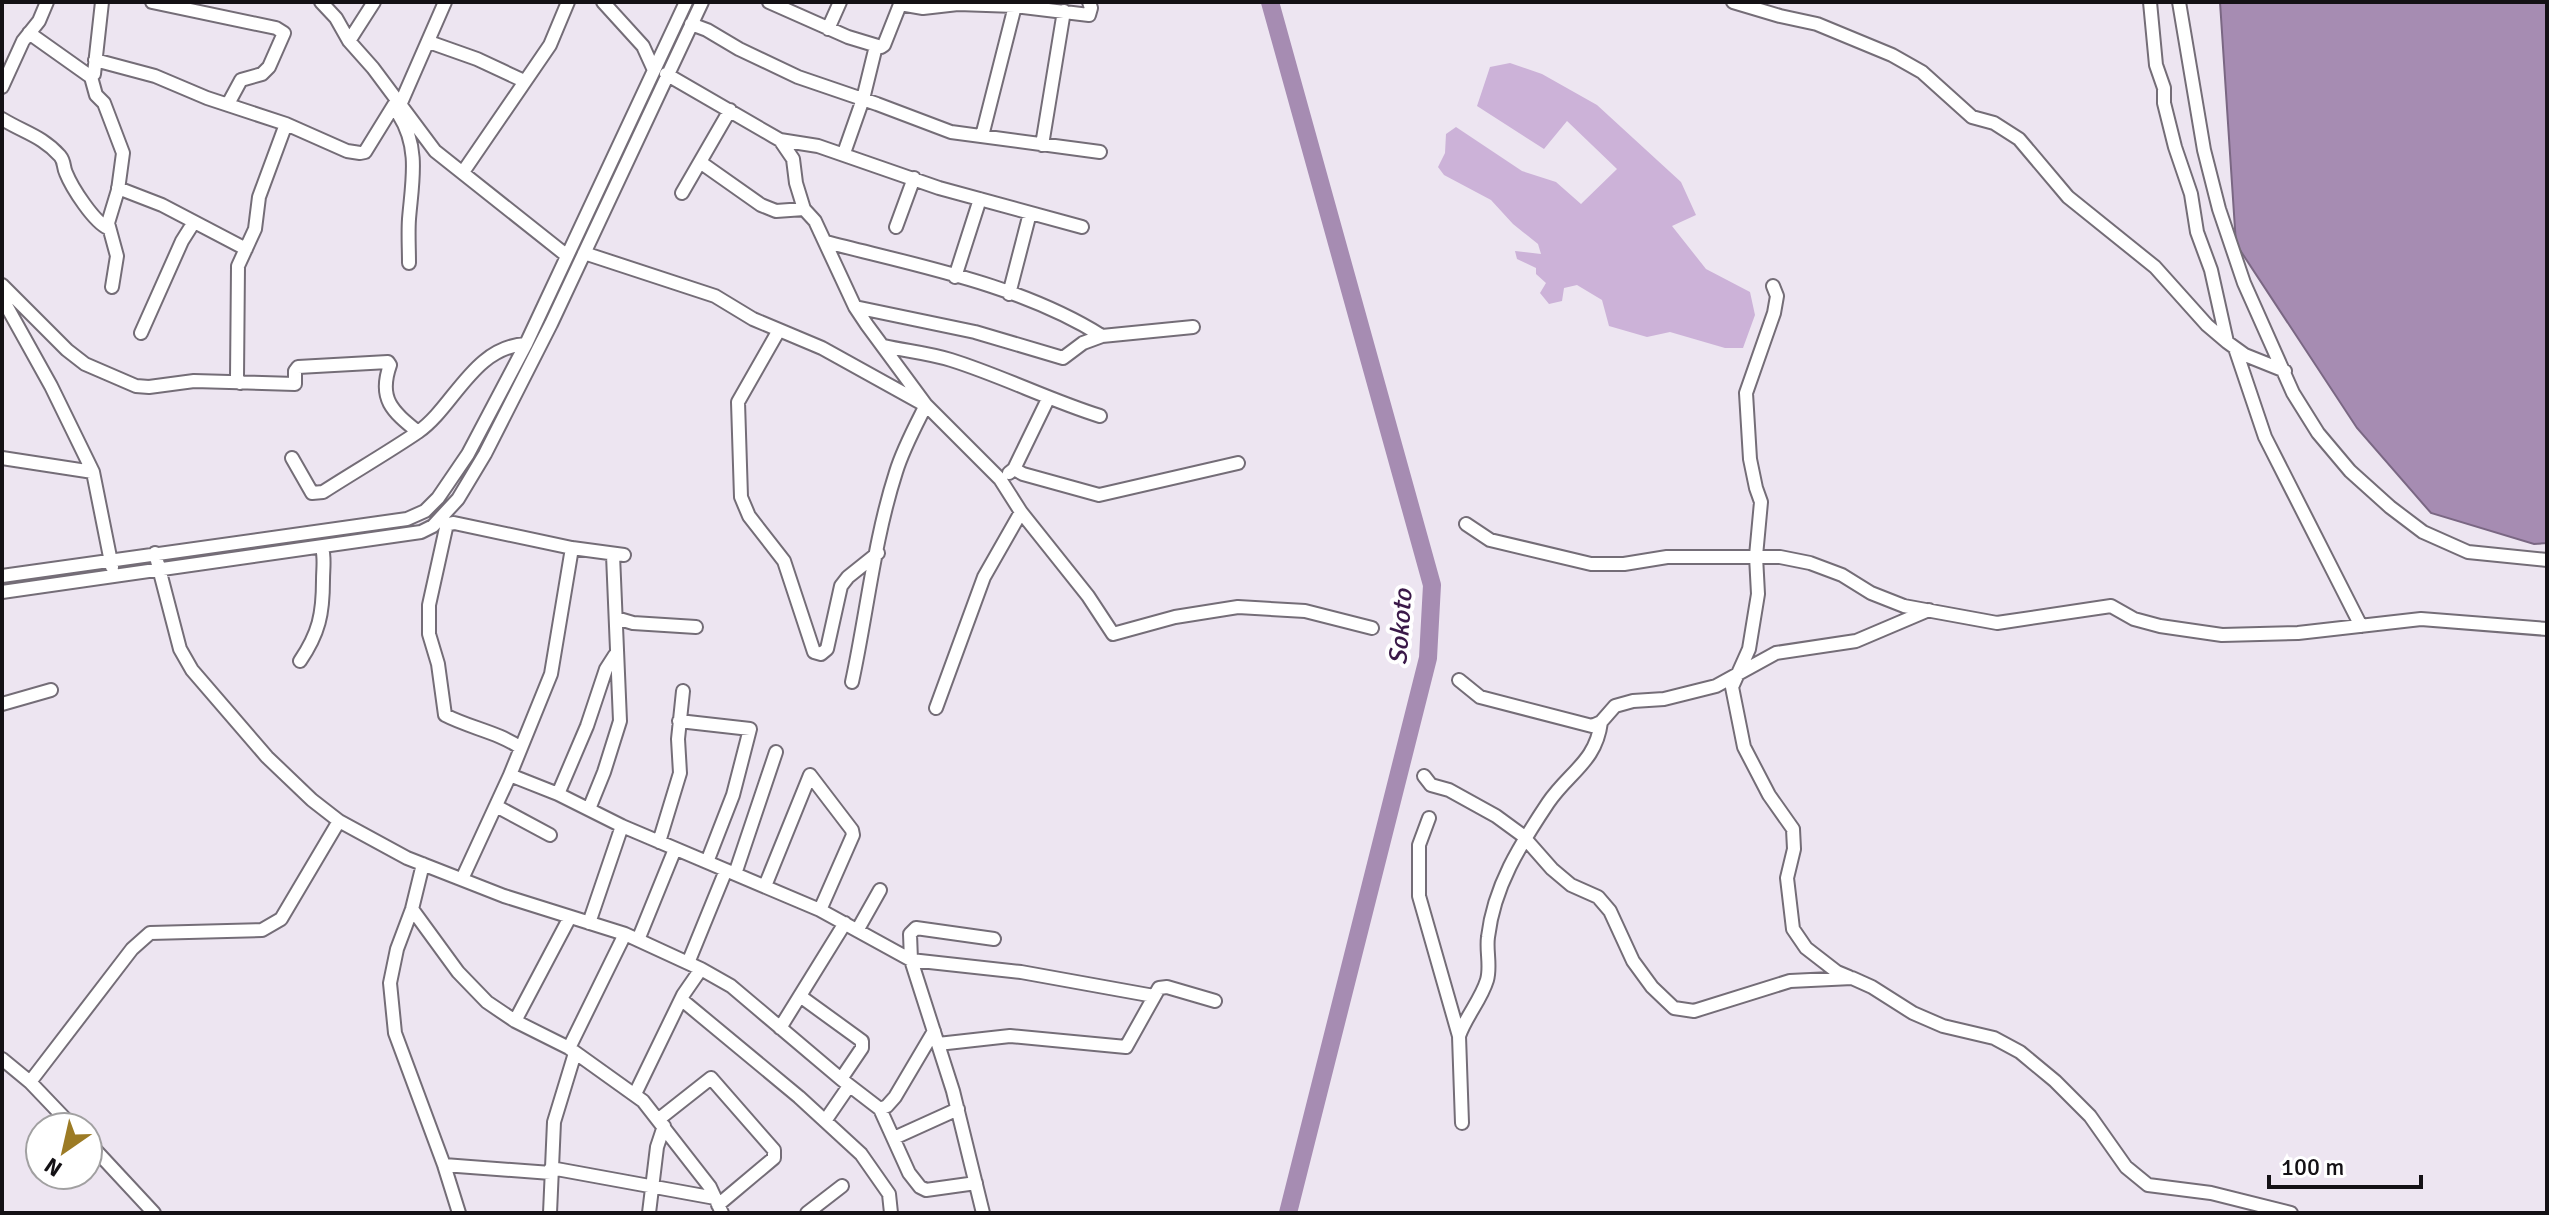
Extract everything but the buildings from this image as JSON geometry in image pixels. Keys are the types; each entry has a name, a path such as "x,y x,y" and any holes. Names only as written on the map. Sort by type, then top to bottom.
{"street":[{"path":"2,87 47,2"},
{"path":"102,2 91,77 123,153 108,228 117,256 112,287"},
{"path":"152,2 276,28 284,33 269,67 262,74 241,80 228,104"},
{"path":"321,2 435,151 566,255"},
{"path":"349,41 374,2"},
{"path":"95,60 155,76 286,124 347,151 360,153 365,152 397,105 445,2"},
{"path":"463,172 550,45 568,2"},
{"path":"603,2 643,46 653,68"},
{"path":"2,576 415,517 438,498 468,454 526,344 686,2"},
{"path":"2,592 421,532 444,516 485,454 551,324 702,2"},
{"path":"769,2 828,29 876,46 884,45 900,3 923,8 958,4 1015,6 1089,15 1089,2"},
{"path":"828,29 840,2"},
{"path":"1733,2 1817,24 1892,55 1922,72 1972,117 1994,123 2019,139 2068,197 2155,267 2207,325 2231,345 2245,355 2285,371"},
{"path":"2150,2 2156,65 2164,88 2164,103 2191,194 2197,232 2211,270 2231,345 2265,437 2361,626"},
{"path":"2179,2 2204,150 2219,209 2244,283 2293,393 2326,443 2350,471 2423,532 2468,552 2547,560"},
{"path":"982,136 1015,6"},
{"path":"1042,145 1064,11"},
{"path":"691,24 798,77 951,132 1100,152"},
{"path":"29,33 91,77"},
{"path":"429,42 477,59 524,81"},
{"path":"844,153 863,99 876,46"},
{"path":"2,52 15,59"},
{"path":"666,74 780,140 844,153 980,199 1082,227"},
{"path":"397,105 415,164 409,222 409,263"},
{"path":"682,193 730,110"},
{"path":"2,119 18,130 46,140 64,159 65,173 80,198 96,220 108,228"},
{"path":"240,383 237,377 240,256 255,229 259,197 286,124"},
{"path":"780,140 793,159 804,209 815,221 826,242 855,307 926,405 1000,479 1021,512 1088,596 1113,634 1175,617 1238,607 1305,611 1372,628"},
{"path":"700,162 761,205 776,211 804,209"},
{"path":"896,227 914,178"},
{"path":"118,188 162,205 246,249"},
{"path":"955,277 980,199"},
{"path":"1009,294 1030,213"},
{"path":"141,333 182,241 194,222"},
{"path":"826,242 1009,294 1060,312 1102,336"},
{"path":"584,253 706,292 779,330 822,348 926,405"},
{"path":"2,285 85,364 136,386 194,381 295,384 298,367 388,362 390,365 384,382 386,397 401,418 418,432"},
{"path":"1773,286 1777,296 1774,313 1746,393 1750,459 1761,502 1756,556 1758,594 1754,607 1754,628 1744,664 1732,687 1744,747 1769,795 1793,829 1794,849 1787,878 1793,929 1806,948 1837,972 1872,987 1913,1013 1943,1026 1994,1038 2020,1052 2090,1116 2126,1167 2148,1185 2211,1193 2291,1213"},
{"path":"2,298 51,386 93,472 114,575"},
{"path":"855,307 975,332 1063,358 1083,343 1102,336 1193,327"},
{"path":"779,330 738,402 741,497 749,516 784,561 814,652 821,654 827,649 844,581 878,553"},
{"path":"292,458 307,486 316,494 323,492 418,432 474,370 505,349 526,344"},
{"path":"884,346 947,358 1003,378 1048,399 1100,416"},
{"path":"1000,479 1014,469 1048,399"},
{"path":"852,682 896,473 926,405"},
{"path":"2,458 93,472"},
{"path":"1014,469 1099,495 1238,463"},
{"path":"936,708 984,577 1021,512"},
{"path":"521,748 445,715 438,664 429,634 429,605 446,528 454,523 618,555 615,655 620,721 589,809"},
{"path":"1466,524 1490,540 1591,564 1624,564 1667,557 1756,556 1810,563 1904,606 1997,623 2111,606 2134,619 2160,626 2222,635 2298,633 2421,619 2547,629"},
{"path":"300,661 314,640 325,596 322,547"},
{"path":"462,879 510,775 551,674 572,548"},
{"path":"155,553 180,649 192,670 267,757 339,821 423,864 625,934 731,986 880,1109 909,1173 923,1190 976,1183"},
{"path":"1459,680 1480,697 1592,726 1601,722 1615,706 1633,701 1664,699 1716,686 1776,653 1856,641 1929,610"},
{"path":"616,618 633,623 696,627"},
{"path":"558,794 606,669 615,655"},
{"path":"2,704 51,690"},
{"path":"659,842 680,773 679,721 683,691"},
{"path":"679,721 750,729 729,806 707,862"},
{"path":"1459,1036 1487,979 1493,906 1510,861 1557,792 1593,753 1599,740 1601,722"},
{"path":"688,963 730,872 776,752"},
{"path":"510,775 820,910 911,960 1021,972 1154,996"},
{"path":"765,886 810,775 853,835 820,910"},
{"path":"1424,776 1431,785 1449,790 1496,816 1526,839 1571,885 1598,897 1610,911 1633,961 1652,987 1674,1008 1694,1011 1790,981 1852,978"},
{"path":"496,806 550,835"},
{"path":"1429,818 1419,845 1419,896 1459,1036 1462,1123"},
{"path":"30,1082 132,949 150,933 262,930 281,919 339,821"},
{"path":"589,923 622,826"},
{"path":"638,940 675,849"},
{"path":"423,864 390,983 395,1033 459,1213"},
{"path":"858,929 880,890"},
{"path":"412,909 458,972 487,1002 515,1021 572,1050 635,1094 662,1122 710,1187 718,1205"},
{"path":"515,1021 570,917"},
{"path":"780,1028 845,923"},
{"path":"983,1213 958,1109 911,960 910,934 916,928 994,939"},
{"path":"550,1213 554,1122 572,1050 625,934"},
{"path":"635,1094 701,969"},
{"path":"936,1038 1010,1036 1126,1047 1159,988 1167,987 1215,1001"},
{"path":"800,996 862,1041 862,1048 825,1121"},
{"path":"682,1000 861,1154 889,1194 891,1213"},
{"path":"880,1109 895,1097 936,1038"},
{"path":"2,1059 58,1111"},
{"path":"649,1213 662,1122 711,1078 774,1150 774,1158 718,1205"},
{"path":"894,1138 958,1109"},
{"path":"104,1159 154,1213"},
{"path":"444,1165 551,1170 652,1185 718,1205"},
{"path":"807,1213 842,1186"}],"shaded area":[{"path":"2220,2 2547,2 2547,543 2534,544 2431,513 2357,428 2236,244"},
{"path":"1510,63 1542,74 1597,105 1681,182 1696,215 1672,226 1706,269 1750,292 1755,315 1743,348 1725,348 1670,332 1647,337 1609,326 1602,300 1577,285 1564,288 1562,301 1549,304 1540,293 1546,283 1536,274 1536,268 1517,259 1515,251 1541,254 1538,244 1513,224 1491,200 1444,175 1438,167 1445,153 1446,134 1456,127 1522,171 1556,182 1581,204 1617,169 1567,121 1544,149 1477,106 1490,67"}],"waterway":[{"name":"Sokoto","path":"1270,2 1432,585 1428,658 1288,1213"}]}
